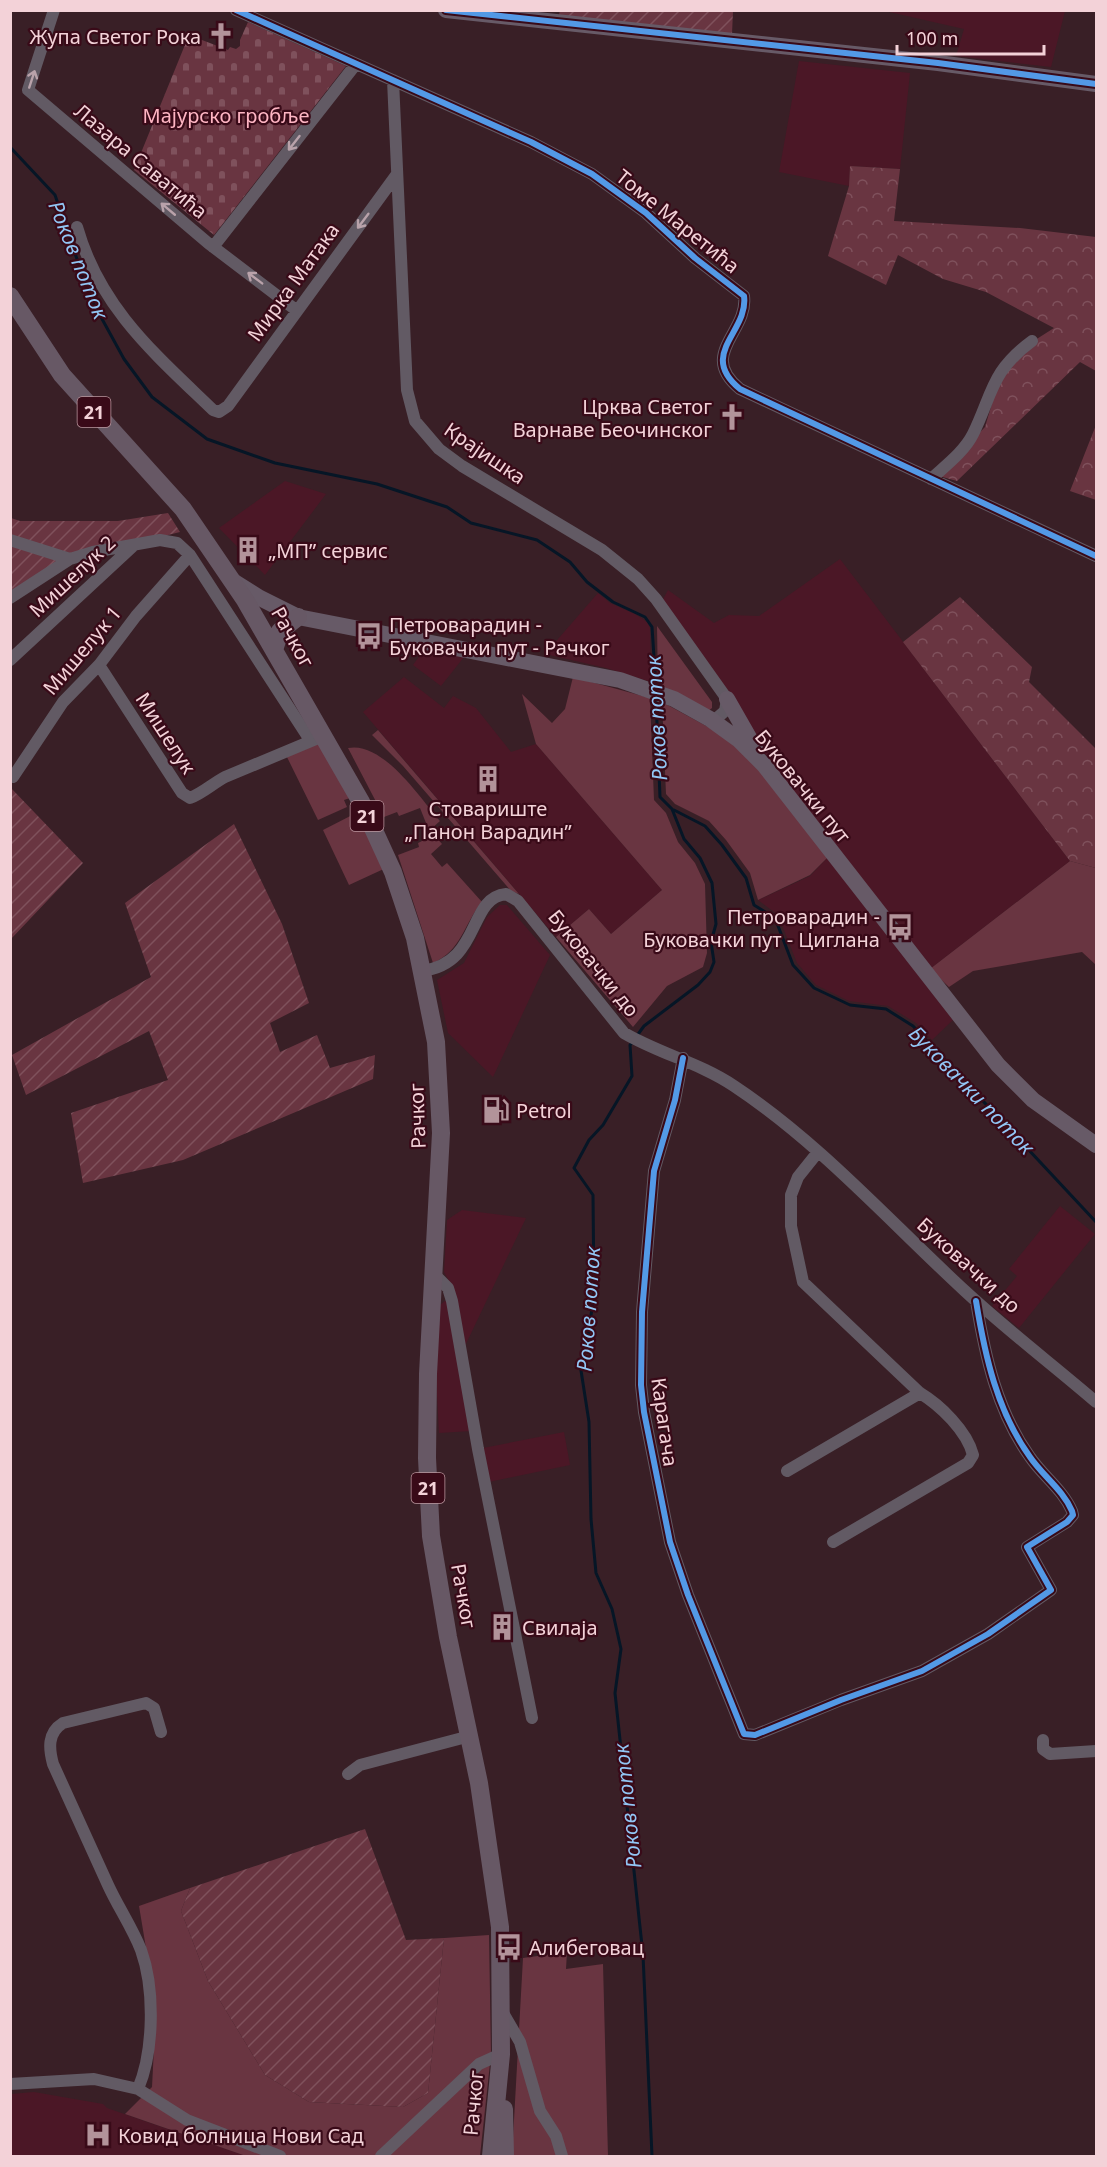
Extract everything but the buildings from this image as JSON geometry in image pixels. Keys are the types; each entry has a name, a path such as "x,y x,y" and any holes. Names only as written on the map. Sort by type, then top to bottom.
{"main road":[{"name":"Рачког","path":"10,296 62,375 183,509 233,581 274,650 317,739 361,802 393,872 407,912 422,970 435,1042 440,1100 440,1172 428,1374 427,1458 431,1536 448,1637 486,1823 499,1917 505,2157"},
{"path":"274,650 280,631 298,616"},
{"name":"Рачког","path":"491,2157 501,2054"}],"street":[{"name":"Лазара Саватића","path":"54,10 28,90 213,247 296,310"},
{"name":"Томе Маретића","path":"236,10 531,142 609,185 646,213 695,258 744,296 743,313 723,355 724,369 735,385 751,395 1096,556"},
{"path":"446,10 568,25 938,63 1096,84"},
{"path":"213,247 356,64"},
{"name":"Крајишка","path":"393,80 407,390 410,407 419,429 439,449 462,466 602,550 630,572 656,599 727,699"},
{"name":"Мирка Матака","path":"77,227 85,254 113,306 133,332 213,410 219,412 228,406 397,174"},
{"path":"932,479 968,442 1002,368 1013,355 1032,341"},
{"path":"10,540 70,559"},
{"path":"10,598 70,559 134,545 169,541 185,548 317,739"},
{"name":"Мишелук 2","path":"10,660 134,545"},
{"name":"Мишелук 1","path":"13,777 63,702 99,664 136,616 190,555"},
{"name":"Буковачки пут","path":"233,581 260,598 298,616 591,672 656,692 710,719 739,740 764,765 998,1065 1033,1100 1096,1145"},
{"name":"Мишелук","path":"99,664 182,793 190,798 203,793 225,777 317,739"},
{"path":"710,719 717,718 725,711 727,699"},
{"path":"727,699 764,765"},
{"name":"Буковачки до","path":"422,970 443,967 453,960 460,953 488,904 499,895 506,894 518,901 624,1033 710,1071 741,1090 818,1152 976,1301 1096,1402"},
{"name":"Карагача","path":"683,1058 675,1100 654,1171 642,1312 641,1385 644,1412 670,1542 688,1595 744,1734 755,1735 841,1700 922,1671 955,1655 1050,1593 1051,1587 1027,1547 1067,1522 1073,1515 1072,1511 1057,1489 1030,1458 1003,1409 990,1369 976,1301"},
{"path":"818,1152 798,1177 791,1195 791,1226 803,1282 920,1393 936,1402 962,1434 971,1448 972,1458 968,1463 833,1542"},
{"path":"434,1275 448,1288 452,1301 477,1449 532,1718"},
{"path":"787,1471 920,1393"},
{"path":"138,2089 147,2069 150,1996 141,1952 129,1923 115,1901 53,1764 50,1743 57,1727 63,1723 146,1703 154,1708 161,1732"},
{"path":"348,1774 360,1765 470,1736"},
{"path":"1043,1740 1043,1749 1050,1754 1096,1751"},
{"path":"502,2011 520,2042 540,2111 556,2136 562,2157"},
{"path":"381,2157 479,2064 501,2054"},
{"path":"10,2084 94,2079 138,2089 187,2120 280,2157"}],"shaded area":[{"path":"885,11 1065,11 1051,67 956,56 964,29"},
{"path":"799,61 910,73 900,169 850,166 849,186 779,172"},
{"path":"285,481 326,494 265,575 219,528"},
{"path":"840,559 1070,861 930,969 796,796 658,609 668,590 714,623 729,615 759,616"},
{"path":"598,593 610,603 647,622 650,628 651,682 606,668 545,654"},
{"path":"426,647 464,657 441,686 413,665"},
{"path":"404,677 444,708 453,696 476,708 511,752 536,744 662,890 611,934 589,909 556,937 363,712"},
{"path":"828,857 953,1020 932,1040 916,1023 888,1006 849,1001 816,985 797,963 778,915 758,900 810,876"},
{"path":"500,905 507,905 550,955 493,1077 448,1033 437,980 464,963 487,917"},
{"path":"1060,1206 1095,1234 1019,1328 992,1306 1017,1276 1009,1269"},
{"path":"462,1210 526,1218 464,1348 453,1288 444,1272 447,1220"},
{"path":"445,1301 450,1303 471,1431 439,1433 436,1377 440,1305"},
{"path":"564,1432 570,1465 484,1483 478,1449"},
{"name":"Ковид болница Нови Сад","path":"34,2092 103,2104 107,2108 246,2156 11,2156 11,2094"}],"green space":[{"path":"560,10 733,11 732,34 559,15"},
{"name":"Мајурско гробље","path":"248,22 346,66 214,235 134,170 189,35 228,50 230,47 236,49 240,46 240,40"},
{"path":"850,166 900,169 894,221 1020,228 1096,237 1096,371 1080,362 957,481 939,476 985,427 999,380 1032,342 1054,328 986,292 943,279 898,255 886,285 828,256 849,186"},
{"path":"1096,425 1096,500 1070,491"},
{"path":"168,513 180,532 72,559 11,597 11,518 20,521 118,521"},
{"path":"960,597 1032,667 1029,682 1096,749 1096,868 1070,861 903,642"},
{"path":"657,626 712,702 712,708 707,712 658,687"},
{"path":"573,677 650,698 654,800 666,813 678,842 695,863 705,884 707,953 703,967 667,986 633,1027 556,937 589,909 611,934 662,890 536,744 522,694 552,723 565,709"},
{"path":"662,702 721,734 759,768 828,857 810,875 758,900 750,873 726,840 709,821 675,804 666,794"},
{"path":"378,730 519,894 511,891 403,766 372,735"},
{"path":"313,743 328,743 353,797 344,800 347,807 318,820 285,753"},
{"path":"348,748 361,748 374,753 400,773 440,821 430,830 442,844 431,854 442,867 447,863 482,902 456,944 443,958 433,963 398,855 419,847 418,843 424,840 422,836 430,833 420,808 399,816 397,812 384,817"},
{"path":"11,788 83,863 10,939"},
{"path":"362,810 388,867 349,885 323,830"},
{"path":"234,824 282,924 309,1003 270,1023 280,1052 317,1035 330,1068 375,1055 373,1079 183,1160 83,1183 71,1113 168,1080 149,1031 26,1095 12,1055 151,977 125,903"},
{"path":"1070,861 1096,868 1096,965 1082,952 973,971 949,987 930,969"},
{"path":"365,1829 406,1940 444,1938 428,2093 403,2107 309,2102 265,2075 208,1981 181,1911 190,1888"},
{"path":"190,1888 181,1911 208,1981 265,2075 309,2102 403,2107 428,2093 444,1938 489,1935 491,2054 480,2156 246,2156 125,2114 152,2087 156,2008 139,1906"},
{"path":"567,1952 566,1969 603,1964 608,2156 512,2156 523,1958"}],"waterway":[{"name":"Роков поток","path":"10,147 55,195 90,297 124,359 152,397 207,439 275,463 377,484 447,507 471,523 537,540 570,562 587,582 613,602 645,617 652,627 656,687"},
{"name":"Роков поток","path":"636,1037 644,1026 698,985 710,972 714,962 711,942 716,924 712,883 700,858 684,839 672,809 660,797 656,699"},
{"name":"Буковачки поток","path":"674,810 705,826 722,845 746,878 754,905 775,918 793,965 814,988 850,1005 886,1009 913,1026 1096,1222"},
{"name":"Роков поток","path":"633,1042 630,1045 632,1076 603,1125 589,1140 574,1168 593,1195 594,1294 587,1344 580,1364 589,1422 591,1519 596,1573 612,1609 621,1649 615,1693 643,1955 652,2156"}],"cycle path":[{"path":"236,10 531,142 592,174 646,213 695,258 744,296 744,309 728,343 723,365 728,376 740,389 1096,556"},
{"path":"446,10 938,63 1096,84"},
{"path":"683,1058 675,1100 654,1171 642,1312 641,1385 644,1412 670,1542 688,1595 744,1734 755,1735 841,1700 922,1671 988,1634 1051,1590 1027,1547 1067,1522 1073,1515 1072,1511 1063,1496 1030,1457 1009,1421 988,1362 976,1301"}],"place":[{"name":"Жупа Светог Рока","path":"221,36"},
{"name":"Црква Светог Варнаве Беочинског","path":"732,417"},
{"name":"„МП” сервис","path":"248,550"},
{"name":"Петроварадин - Буковачки пут - Рачког","path":"369,636"},
{"name":"Стовариште „Панон Варадин”","path":"488,779"},
{"name":"Петроварадин - Буковачки пут - Циглана","path":"900,927"},
{"name":"Petrol","path":"496,1110"},
{"name":"Свилаја","path":"502,1627"},
{"name":"Алибеговац","path":"509,1947"},
{"name":"Ковид болница Нови Сад","path":"98,2135"}]}
